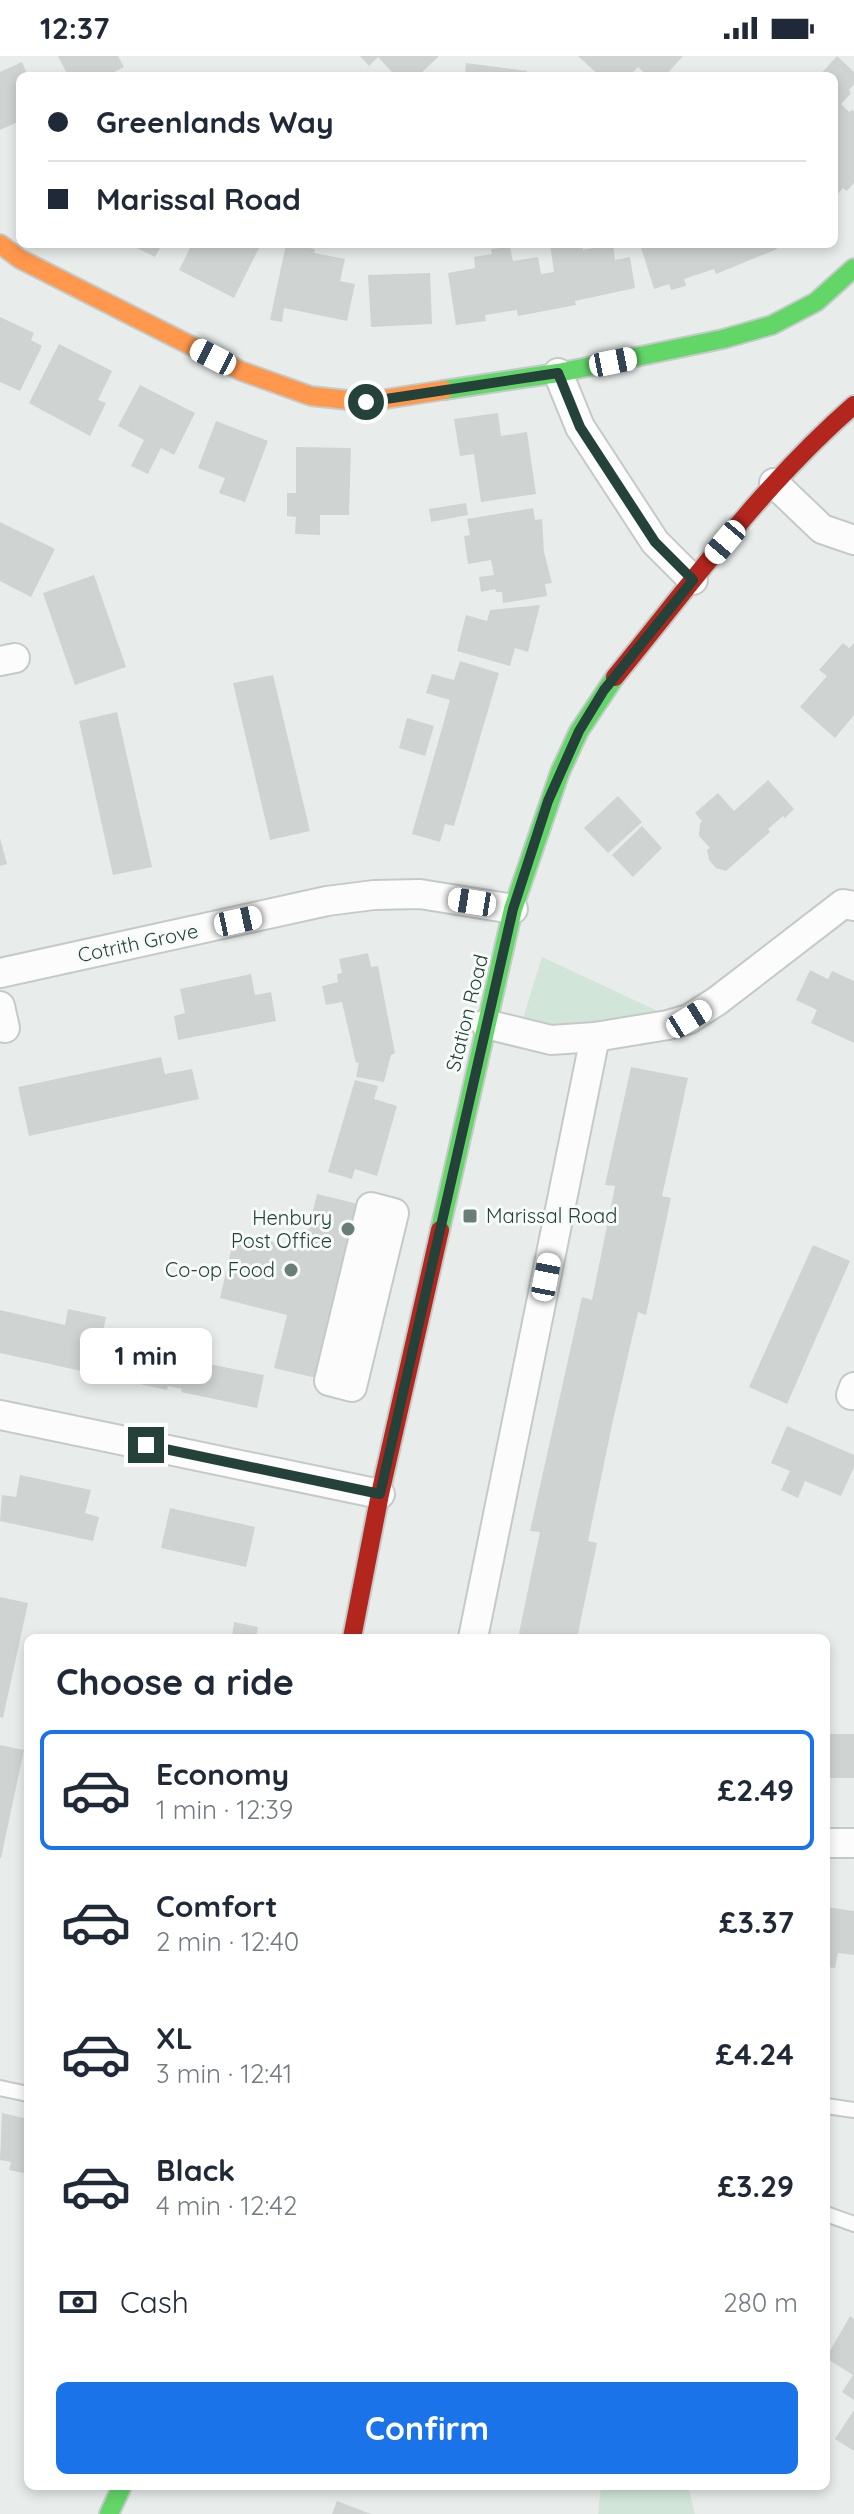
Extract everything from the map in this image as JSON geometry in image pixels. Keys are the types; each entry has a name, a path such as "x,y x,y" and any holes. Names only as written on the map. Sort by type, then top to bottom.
{"main road":[{"path":"0,244 20,259 241,371 311,396 366,402 558,373 723,339 772,325 816,302 854,268"},
{"name":"Station Road","path":"353,1634 380,1494 486,1024 513,909 548,801 579,731 604,690 774,483 817,437 854,405"},
{"path":"109,2514 120,2490"}],"street":[{"path":"558,373 580,427 646,530 693,580"},
{"path":"774,483 822,529 854,540"},
{"name":"Cotrith Grove","path":"0,973 327,901 374,895 420,894 513,909"},
{"path":"486,1024 551,1040 595,1037 689,1019 843,904 854,906"},
{"path":"474,1634 595,1037"},
{"path":"371,1207 394,1213 352,1387 329,1381 371,1207"},
{"path":"0,1415 380,1494"},
{"path":"830,1843 854,1843"}],"lane":[{"path":"0,2088 24,2093"},
{"path":"830,2107 854,2110"},
{"path":"830,2215 854,2224"}],"green space":[{"path":"542,957 662,1013 580,1028 521,1025"},
{"path":"601,2490 689,2490 695,2514 598,2514"}],"building":[{"path":"58,56 118,56 124,67 114,72 66,72"},
{"path":"360,56 439,56 422,72 392,72 378,57 369,66"},
{"path":"578,56 683,56 669,72 644,72 638,67 633,72 596,72"},
{"path":"837,56 854,72 854,84 849,90 851,93 841,104 849,112 854,112 854,183 847,191 843,188 838,194 838,72 823,72"},
{"path":"22,62 26,72 16,72 16,123 0,130 0,72"},
{"path":"466,63 527,71 527,72 465,72"},
{"path":"137,248 160,248 155,257"},
{"path":"190,248 259,248 234,298 179,270"},
{"path":"285,248 315,249 314,253 345,259 340,281 355,284 347,321 284,308 282,322 270,320"},
{"path":"510,248 513,261 538,257 541,274 554,272 551,248 614,248 615,260 630,257 635,288 575,301 576,305 518,316 517,310 485,315 486,321 456,325 448,273 475,268 474,257 492,254 491,249"},
{"path":"641,248 777,249 716,274 714,269 684,279 686,286 671,290 669,284 654,289"},
{"path":"430,273 432,324 371,327 368,275"},
{"path":"0,317 34,333 31,340 42,346 20,391 0,382"},
{"path":"59,344 112,371 98,400 106,403 90,436 29,403"},
{"path":"140,385 195,413 174,455 161,448 148,474 131,466 144,440 118,426"},
{"path":"498,413 501,436 527,432 536,494 481,502 474,454 460,456 454,419"},
{"path":"216,421 268,441 245,502 219,493 225,478 198,468"},
{"path":"296,447 351,448 349,515 320,515 320,535 295,534 296,517 287,516 287,493 296,493"},
{"path":"466,503 468,515 431,522 429,509"},
{"path":"533,508 535,520 542,519 544,552 552,583 545,584 547,596 503,603 502,592 495,589 481,592 479,577 494,575 491,560 468,564 464,536 470,535 467,519"},
{"path":"0,522 55,549 31,597 0,581"},
{"path":"94,575 126,667 75,685 43,593"},
{"path":"540,605 528,652 515,648 510,666 457,651 466,615 487,621 490,610"},
{"path":"843,643 849,648 854,643 854,715 835,738 800,707 827,676 819,670"},
{"path":"460,661 499,673 454,826 445,824 440,842 412,834 450,700 426,693 432,674 454,680"},
{"path":"273,675 310,831 270,840 233,683"},
{"path":"117,712 152,867 113,875 79,721"},
{"path":"407,718 434,726 425,756 399,748"},
{"path":"768,780 794,809 768,829 770,832 726,871 716,868 709,860 707,850 710,848 699,836 702,821 695,813 718,793 734,811"},
{"path":"618,796 642,822 608,853 584,828"},
{"path":"642,826 662,848 633,877 612,855"},
{"path":"0,838 7,864 0,866"},
{"path":"368,953 371,967 378,966 395,1053 391,1055 384,1082 356,1077 359,1062 356,1063 342,1002 326,1005 322,986 338,982 337,974 342,973 339,959"},
{"path":"810,970 828,979 832,971 854,981 854,1043 811,1023 817,1010 796,1000"},
{"path":"251,974 255,995 271,992 276,1021 178,1040 174,1016 185,1013 180,989"},
{"path":"161,1057 165,1074 192,1069 199,1099 29,1136 18,1087"},
{"path":"631,1067 688,1078 662,1196 671,1198 646,1315 638,1312 588,1541 597,1543 578,1634 519,1634 540,1532 530,1531 582,1297 592,1300 615,1186 605,1185"},
{"path":"355,1080 378,1086 374,1099 397,1106 377,1176 355,1169 352,1179 328,1172"},
{"name":"Co-op Food","path":"317,1194 371,1207 329,1381 274,1368 287,1315 220,1298 235,1233 304,1249"},
{"path":"813,1245 850,1261 787,1404 749,1387"},
{"path":"68,1309 106,1317 103,1332 176,1348 174,1357 264,1375 257,1408 181,1392 182,1389 168,1386 167,1390 0,1353 0,1310 65,1325"},
{"path":"787,1426 854,1455 854,1467 841,1496 805,1481 798,1498 781,1490 790,1471 771,1463"},
{"path":"20,1475 91,1490 85,1513 99,1517 93,1541 0,1521 2,1495 16,1497"},
{"path":"170,1508 255,1527 246,1567 161,1548"},
{"path":"0,1597 28,1603 3,1718 0,1717"},
{"path":"234,1622 258,1627 257,1634 232,1634"},
{"path":"830,1734 854,1734 854,1778 830,1778"},
{"path":"0,1745 24,1750 1,1858 0,1858"},
{"path":"830,1908 854,1911 854,1955 838,1953 835,1968 830,1967"},
{"path":"2,2113 24,2118 24,2173 9,2170 11,2162 0,2160"},
{"path":"850,2316 854,2319 854,2400 842,2392 853,2375 830,2361 830,2351"},
{"path":"854,2410 854,2451 835,2439"},
{"path":"337,2501 371,2514 332,2514"}],"traffic: fast":[{"path":"444,390 558,373 723,339 772,325 816,302 854,268"},
{"path":"440,1230 513,909 560,772 579,731 615,677"},
{"path":"109,2514 120,2490"}],"traffic: slow":[{"path":"0,244 20,259 241,371 311,396 366,402 444,390"}],"traffic: jam":[{"path":"615,677 758,501 854,405"},
{"path":"353,1634 380,1494 440,1230"}],"place":[{"name":"Marissal Road","path":"470,1216"},
{"name":"Henbury Post Office","path":"348,1229"},
{"name":"Co-op Food","path":"291,1270"}],"route":[{"path":"146,1445 380,1494 513,909 548,801 579,731 604,690 693,580 655,542 580,427 558,373 366,402"}]}
